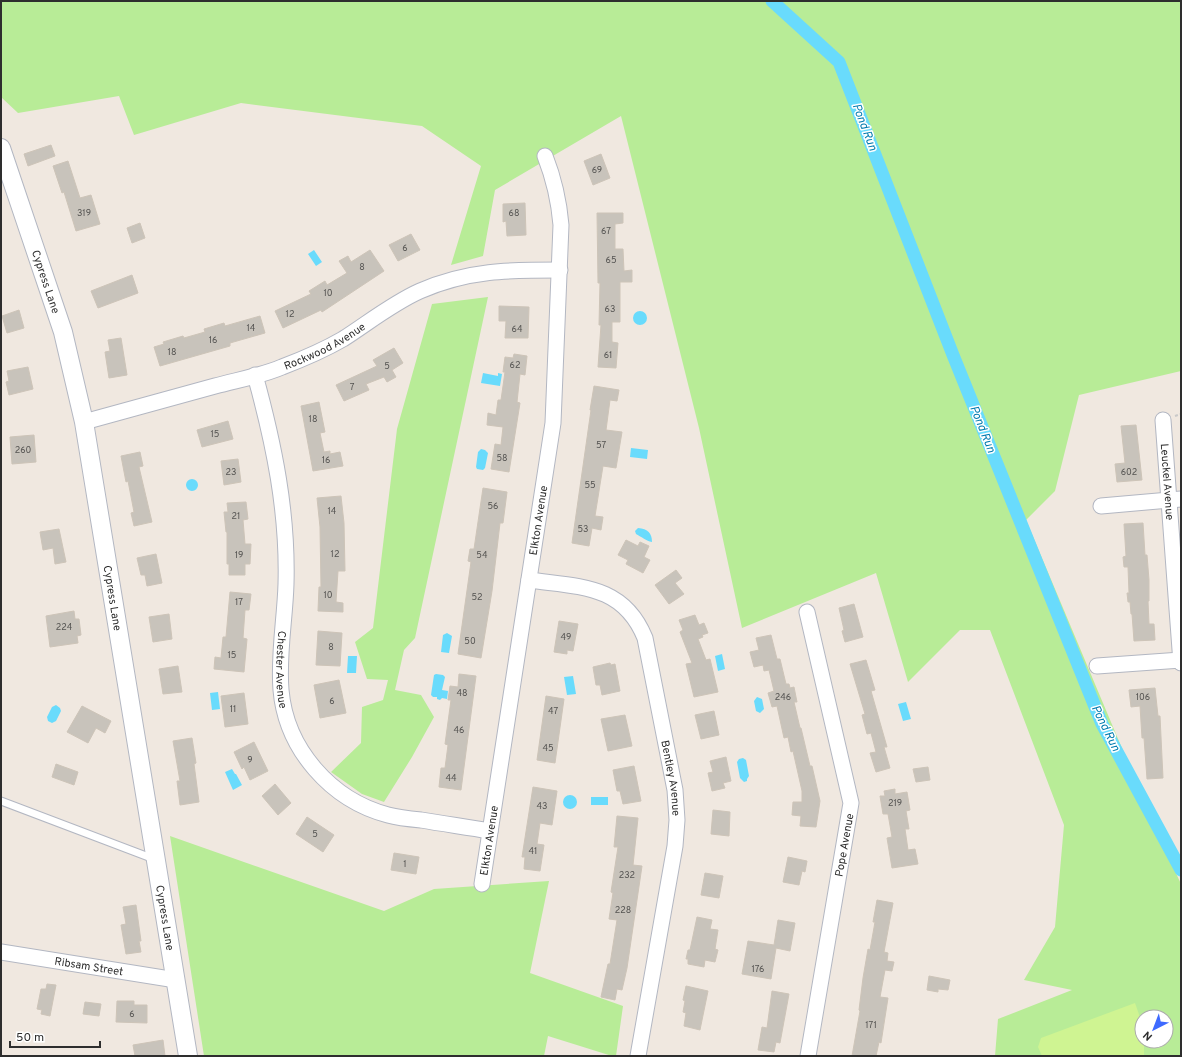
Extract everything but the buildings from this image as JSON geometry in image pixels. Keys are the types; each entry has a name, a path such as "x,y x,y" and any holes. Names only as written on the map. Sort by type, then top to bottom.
{"street":[{"name":"Cypress Lane","path":"1,148 63,332 84,422 188,1056"},
{"name":"Elkton Avenue","path":"482,884 553,422 561,225 559,202 546,156"},
{"name":"Rockwood Avenue","path":"84,422 280,368 317,353 419,291 443,282 467,275 492,271 560,270"},
{"name":"Chester Avenue","path":"255,375 273,443 283,503 286,543 286,584 280,678 285,711 295,739 312,767 328,783 346,797 368,808 389,815 490,831"},
{"name":"Leuckel Avenue","path":"1163,420 1175,500 1181,663"},
{"path":"1101,506 1175,500"},
{"name":"Bentley Avenue","path":"529,580 591,589 611,596 624,604 633,614 646,638 675,790 676,820 675,846 638,1056"},
{"name":"Pope Avenue","path":"807,612 851,803 808,1056"},
{"path":"1097,666 1181,660"},
{"name":"Ribsam Street","path":"1,952 176,980"}],"lane":[{"path":"1,801 156,860"}],"green space":[{"path":"1,1 1181,1 1181,371 1079,395 1055,491 1026,520 1161,841 1181,884 1181,1056 995,1056 998,1019 1072,990 1024,980 1055,927 1064,825 990,630 960,630 908,682 876,573 742,628 699,428 621,116 495,190 483,256 451,265 481,166 422,126 241,103 134,135 119,96 18,113 1,97"},
{"path":"488,297 415,638 404,650 395,690 421,695 434,717 412,757 384,802 362,794 331,772 361,743 362,707 383,700 388,680 367,679 355,642 373,628 397,429 432,304"},
{"path":"170,836 384,911 434,889 549,881 530,973 623,1006 616,1056 548,1036 544,1056 204,1056"},
{"path":"1135,1003 1137,1009 1134,1009 1134,1049 1144,1049 1144,1056 1042,1056 1038,1047 1041,1038"}],"water":[{"path":"314,250 322,262 316,266 308,254"},
{"path":"640,311 645,313 647,318 645,323 640,325 635,323 633,318 635,313"},
{"path":"483,373 498,376 498,373 502,374 500,386 481,383"},
{"path":"631,448 648,450 647,459 630,457"},
{"path":"481,449 488,453 485,468 483,470 477,469 476,467 478,452"},
{"path":"194,479 197,480 197,490 190,491 187,490 186,483 187,480"},
{"path":"638,528 649,532 652,542 636,534 635,531"},
{"path":"447,633 452,636 449,653 441,652 443,635"},
{"path":"722,654 725,669 718,671 715,656"},
{"path":"348,656 357,656 356,673 347,673"},
{"path":"434,675 443,675 445,677 442,690 448,691 447,699 442,698 440,700 431,695"},
{"path":"573,676 576,694 567,695 564,677"},
{"path":"218,692 220,709 212,710 210,693"},
{"path":"757,697 762,699 764,709 760,713 756,711 754,701"},
{"path":"906,702 911,719 903,721 898,704"},
{"path":"56,705 61,711 56,721 52,723 48,721 47,717 52,707"},
{"path":"743,758 746,760 749,776 747,781 744,782 740,778 737,762 739,759"},
{"path":"232,769 242,785 233,790 225,772"},
{"path":"570,795 575,797 577,802 575,807 570,809 565,807 563,802 565,797"},
{"path":"591,797 608,797 608,805 591,805"}],"waterway":[{"name":"Pond Run","path":"772,1 839,62 953,355 1102,724 1181,870"}]}
